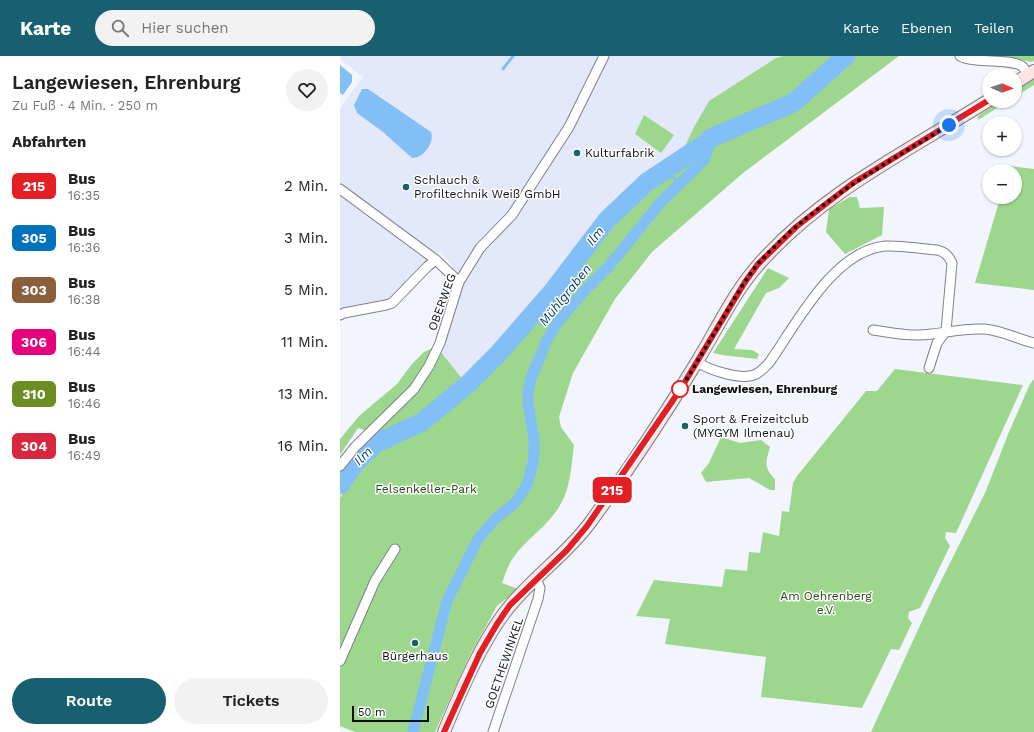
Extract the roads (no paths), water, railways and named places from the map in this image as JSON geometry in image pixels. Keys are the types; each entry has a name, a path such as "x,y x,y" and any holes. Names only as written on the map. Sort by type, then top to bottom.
{"main road":[{"path":"1022,79 1031,73"},
{"path":"444,732 480,653 497,624 510,605 564,552 587,526 667,409 745,282 758,264 796,227 853,183 982,104"}],"street":[{"name":"OBERWEG","path":"340,466 355,447 414,389 430,366 440,343 459,282 480,248 512,215 569,128 604,56"},
{"path":"960,56 984,61 1018,64 1023,66 1031,73"},
{"path":"340,189 436,260 459,282"},
{"path":"697,362 712,370 724,373 746,376 754,375 759,372 769,363 814,295 828,279 846,264 859,256 874,248 885,246 937,250 949,256 952,263 946,331 937,343 929,368"},
{"path":"340,316 344,313 392,303 428,266 436,260"},
{"path":"873,330 917,336 963,328 984,329 998,331 1022,341 1034,343"},
{"path":"340,661 375,581 395,549"},
{"name":"GOETHEWINKEL","path":"493,732 538,599 540,588 536,579"}],"water":[{"path":"340,65 352,75 352,82 343,95 340,93"},
{"path":"362,89 368,89 431,132 432,136 430,145 424,153 416,158 412,158 383,132 357,113 354,105"}],"waterway":[{"path":"503,69 513,56"},
{"name":"Ilm","path":"340,485 356,462 375,444 422,422 467,385 498,354 552,292 607,220 647,182 706,143 711,138 793,103 846,56"},
{"name":"Mühlgraben","path":"413,732 447,601 478,539 496,518 515,503 527,485 533,463 534,451 528,391 531,378 547,340 557,323 585,290 610,265 660,203 704,160 707,152 706,143"},
{"path":"665,171 680,183"}],"place":[{"name":"Kulturfabrik","path":"577,153"},
{"name":"Schlauch & Profiltechnik Weiß GmbH","path":"406,187"},
{"name":"Langewiesen, Ehrenburg","path":"680,389"},
{"name":"Sport & Freizeitclub (MYGYM Ilmenau)","path":"685,426"},
{"name":"Bürgerhaus","path":"415,643"}],"park label":[{"name":"Felsenkeller-Park","path":"426,489"},
{"name":"Am Oehrenberg e.V.","path":"826,603"}]}
